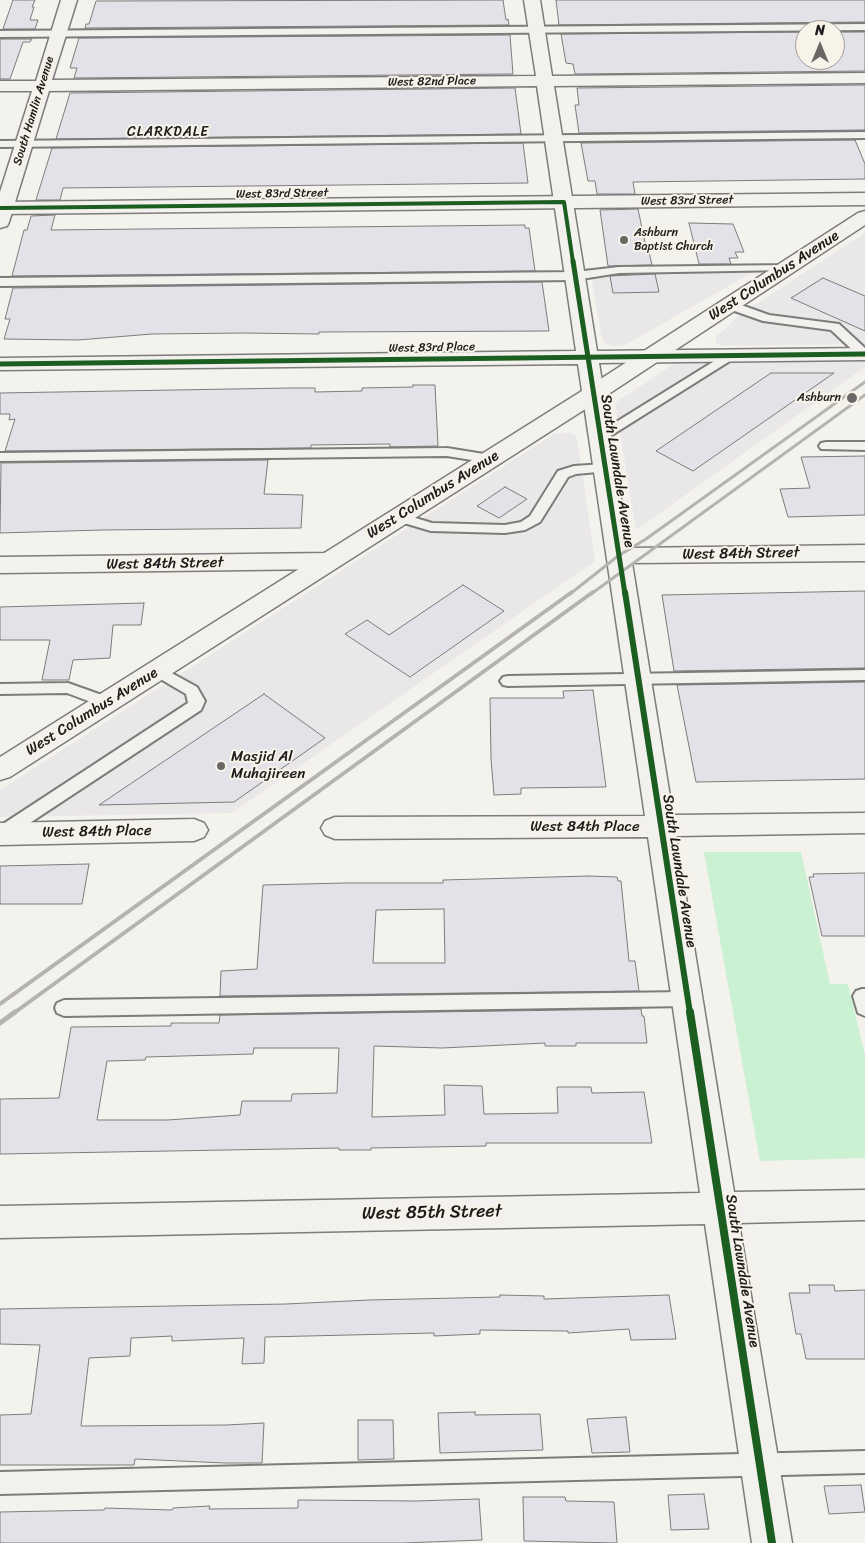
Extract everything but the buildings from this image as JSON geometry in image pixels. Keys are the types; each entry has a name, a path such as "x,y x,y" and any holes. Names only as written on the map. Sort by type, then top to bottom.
{"street":[{"name":"South Hamlin Avenue","path":"1,212 69,0"},
{"name":"South Lawndale Avenue","path":"532,0 772,1543"},
{"name":"West 82nd Place","path":"0,86 865,78"},
{"name":"West 83rd Street","path":"1,212 564,202 865,199"},
{"name":"West Columbus Avenue","path":"0,770 593,394 865,217"},
{"name":"West 83rd Place","path":"0,364 864,354"},
{"name":"West 84th Street","path":"618,556 865,553"},
{"name":"West 84th Street","path":"0,565 329,561"},
{"name":"West 84th Place","path":"335,828 865,823"},
{"name":"West 84th Place","path":"0,834 194,830"},
{"name":"West 85th Street","path":"0,1222 865,1205"}],"lane":[{"path":"0,34 865,27"},
{"path":"0,144 865,135"},
{"path":"0,282 575,276 619,270 786,268"},
{"path":"730,305 767,318 835,326 864,354"},
{"path":"599,437 729,356"},
{"path":"826,446 865,446"},
{"path":"0,457 447,452 490,459"},
{"path":"399,517 431,527 505,529 525,526 535,519 563,474 574,470 604,468"},
{"path":"0,834 194,706 197,701 192,691 158,670"},
{"path":"508,681 865,675"},
{"path":"0,689 68,688 106,703"},
{"path":"865,996 862,996 865,1008"},
{"path":"64,1008 687,999"},
{"path":"0,1483 865,1462"}],"shaded area":[{"path":"865,233 865,344 722,346 716,342 716,336 728,327 736,317"},
{"path":"760,268 625,345 614,346 606,344 602,339 591,275 619,270"},
{"path":"865,361 865,367 636,530 615,403 674,364"},
{"path":"554,434 573,434 577,438 595,561 232,813 0,817 0,790"}],"green space":[{"path":"704,852 801,852 830,984 848,984 865,1055 865,1158 760,1161"}],"railway":[{"path":"570,594 618,556 646,539 865,382"},
{"path":"591,594 865,395"},
{"path":"0,1004 572,592"},
{"path":"14,1013 593,592"},
{"path":"0,1023 15,1012"}],"cycle path":[{"path":"0,208 564,202 772,1543"},
{"path":"0,364 865,354"}],"place":[{"name":"Ashburn Baptist Church","path":"624,240"},
{"name":"Ashburn","path":"852,398"},
{"name":"Masjid Al Muhajireen","path":"221,766"}],"district":[{"name":"CLARKDALE","path":"168,132"}]}
